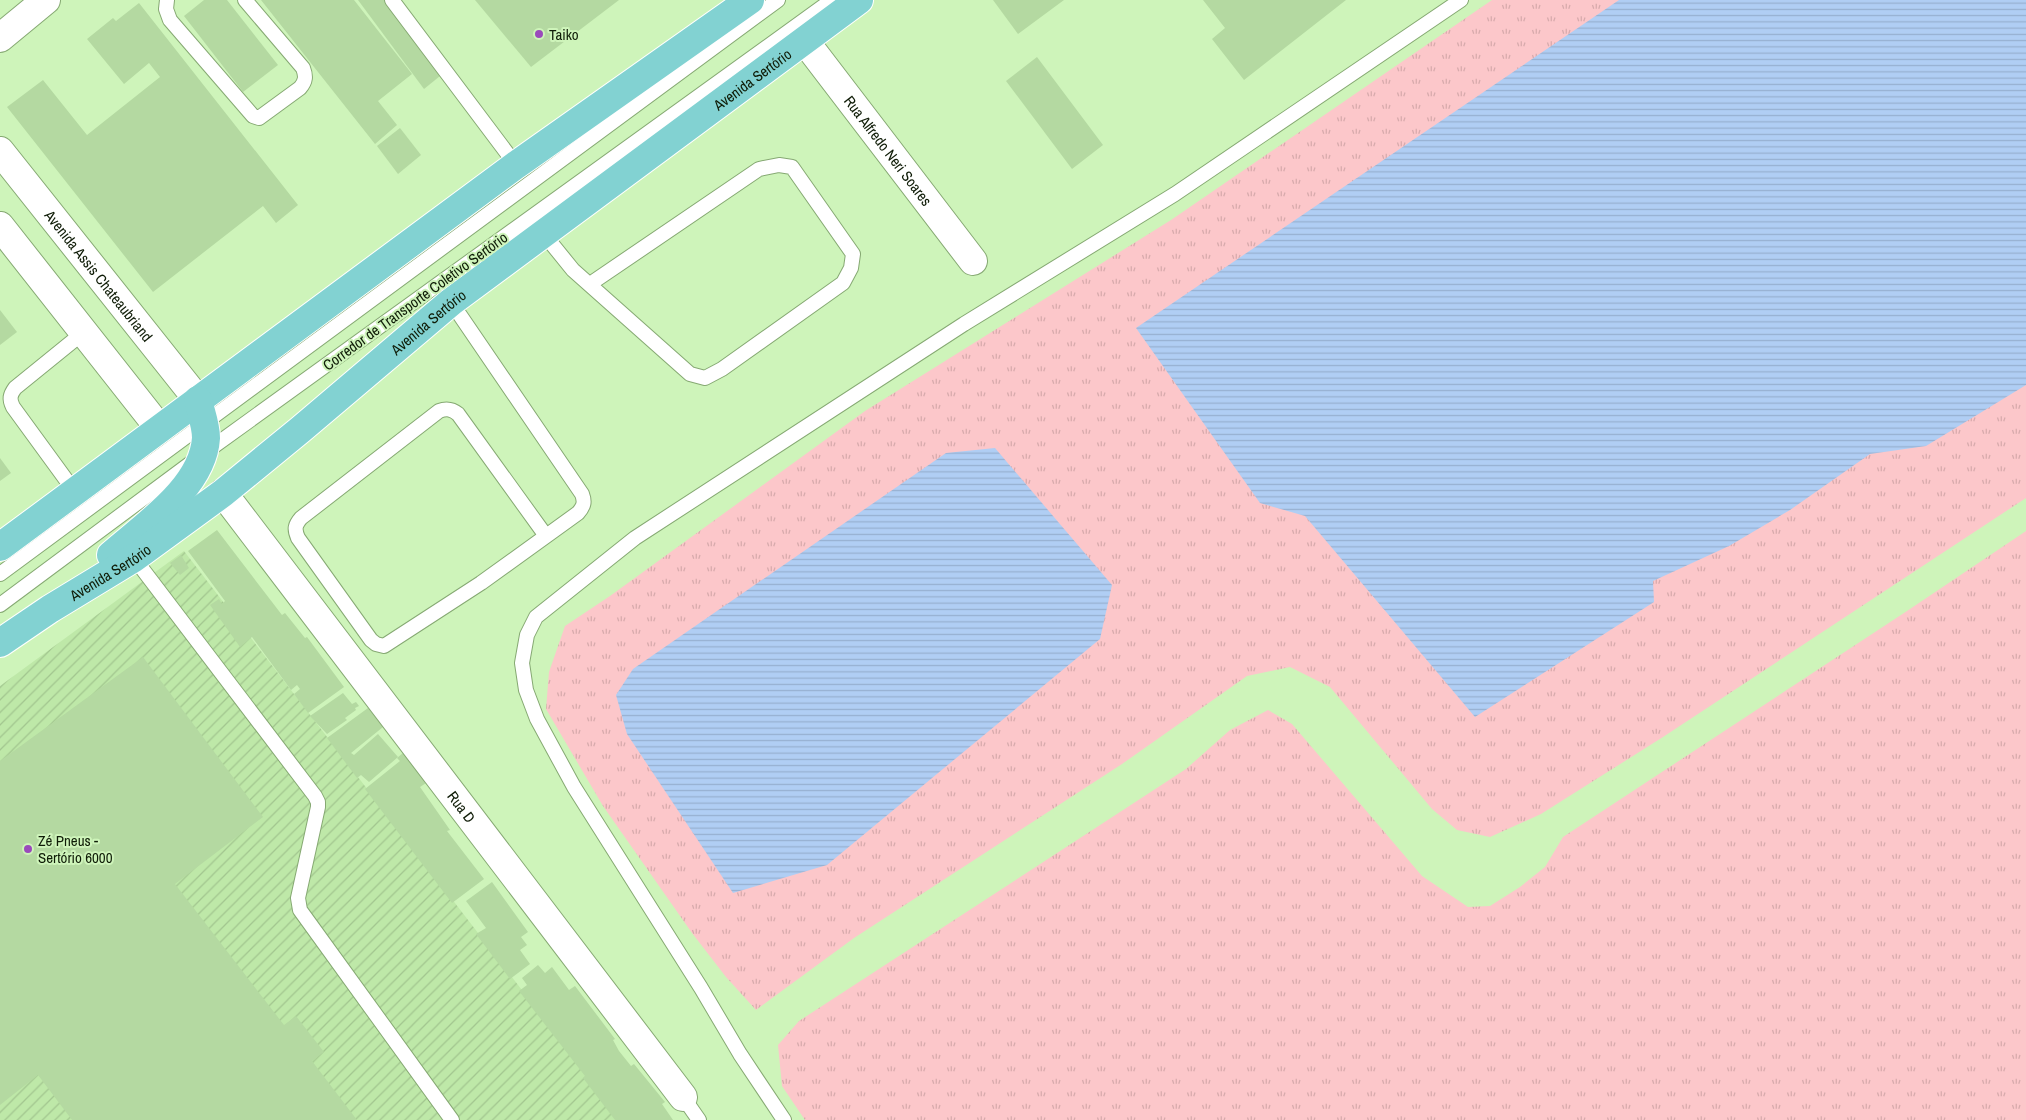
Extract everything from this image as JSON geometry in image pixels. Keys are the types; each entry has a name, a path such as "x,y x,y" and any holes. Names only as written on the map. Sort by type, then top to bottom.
{"main road":[{"path":"0,547 160,429 201,412 516,165 750,0"},
{"name":"Avenida Sertório","path":"0,643 50,609 134,558 223,493 451,302 858,0"},
{"path":"50,609 177,497 193,477 206,439 201,412"}],"street":[{"path":"0,38 46,0"},
{"name":"Rua Alfredo Neri Soares","path":"804,40 973,261"},
{"name":"Avenida Assis Chateaubriand","path":"0,151 201,412"},
{"path":"0,226 160,429"},
{"name":"Rua D","path":"223,493 683,1097"}],"lane":[{"path":"167,0 166,9 170,20 253,116 258,118 300,88 305,82 306,74 244,0"},
{"path":"392,0 516,165"},
{"name":"Corredor de Transporte Coletivo Sertório","path":"0,574 201,412 778,0"},
{"name":"Corredor de Transporte Coletivo Sertório","path":"0,604 202,454 832,0"},
{"path":"784,1120 740,1054 701,988 574,786 537,720 526,690 522,663 527,635 536,617 635,538 948,334 1175,194 1462,0"},
{"path":"543,233 573,270 690,374 705,378 722,369 843,282 852,268 853,254 792,167 779,165 759,170 590,284"},
{"path":"451,302 582,494 584,500 583,508 578,513 481,583 384,646 376,644 371,640 298,538 295,531 296,524 301,518 439,411 446,409 453,410 458,414 546,536"},
{"path":"75,492 10,401 11,394 15,388 84,332"},
{"path":"134,558 315,796 318,808 298,898 300,910 452,1120"},
{"name":"Rua D","path":"683,1097 700,1120"}],"shaded area":[{"path":"184,551 622,1120 0,1120 0,686"}],"green space":[{"path":"1492,0 2026,0 2026,498 1663,737 1541,814 1490,837 1457,830 1432,809 1330,687 1290,667 1247,676 1122,764 854,938 756,1010 726,977 692,933 603,806 546,709 549,672 565,626 610,596 865,411 1171,220"},
{"path":"2026,531 2026,1120 805,1120 782,1086 778,1045 799,1021 1186,769 1230,730 1268,710 1292,724 1422,876 1468,907 1490,906 1520,887 1545,867 1563,837"}],"water":[{"path":"1619,0 2026,0 2026,385 1926,446 1870,454 1790,510 1729,546 1653,581 1654,602 1475,717 1305,516 1260,503 1136,328"},
{"path":"995,448 1112,585 1100,639 827,865 733,893 627,734 616,695 633,669 946,453"}],"building":[{"path":"204,0 227,0 278,65 243,92 184,16"},
{"path":"261,0 354,0 412,74 378,101 397,125 375,144"},
{"path":"358,0 384,0 440,76 424,89"},
{"name":"Taiko","path":"475,0 619,0 531,67"},
{"path":"993,0 1064,0 1018,34"},
{"path":"1203,0 1346,0 1244,80 1212,39 1225,28"},
{"path":"139,3 298,205 276,223 263,206 153,292 7,107 43,80 87,135 160,77 149,63 124,84 87,39 113,18 116,21"},
{"path":"1037,57 1103,145 1072,169 1006,81"},
{"path":"400,128 421,155 398,174 377,146"},
{"path":"0,310 17,332 0,345"},
{"path":"0,458 11,473 0,481"},
{"path":"217,530 282,615 285,613 305,638 307,637 344,687 308,713 294,694 300,689 297,685 291,690 252,637 240,647 210,605 219,599 222,604 225,601 188,551"},
{"path":"181,555 189,568 180,575 170,563"},
{"path":"143,657 263,817 175,884 284,1025 296,1016 324,1052 312,1061 357,1120 72,1120 38,1075 0,1105 0,761"},
{"path":"343,693 352,704 356,702 359,706 345,718 347,720 327,734 310,716"},
{"path":"368,708 383,727 351,753 354,755 378,734 398,757 369,782 361,775 357,778 327,738"},
{"path":"403,753 426,783 420,787 450,830 447,831 484,879 452,903 365,789 400,761 397,758"},
{"path":"492,882 528,932 521,937 527,945 520,950 530,964 510,979 476,934 486,928 466,901"},
{"path":"538,965 545,973 552,967 569,990 575,986 615,1039 613,1040 619,1051 631,1066 634,1064 665,1102 662,1104 673,1120 615,1120 583,1078 585,1076 519,991 527,985 522,978"}],"place":[{"name":"Taiko","path":"539,34"},
{"name":"Zé Pneus - Sertório 6000","path":"28,849"}]}
